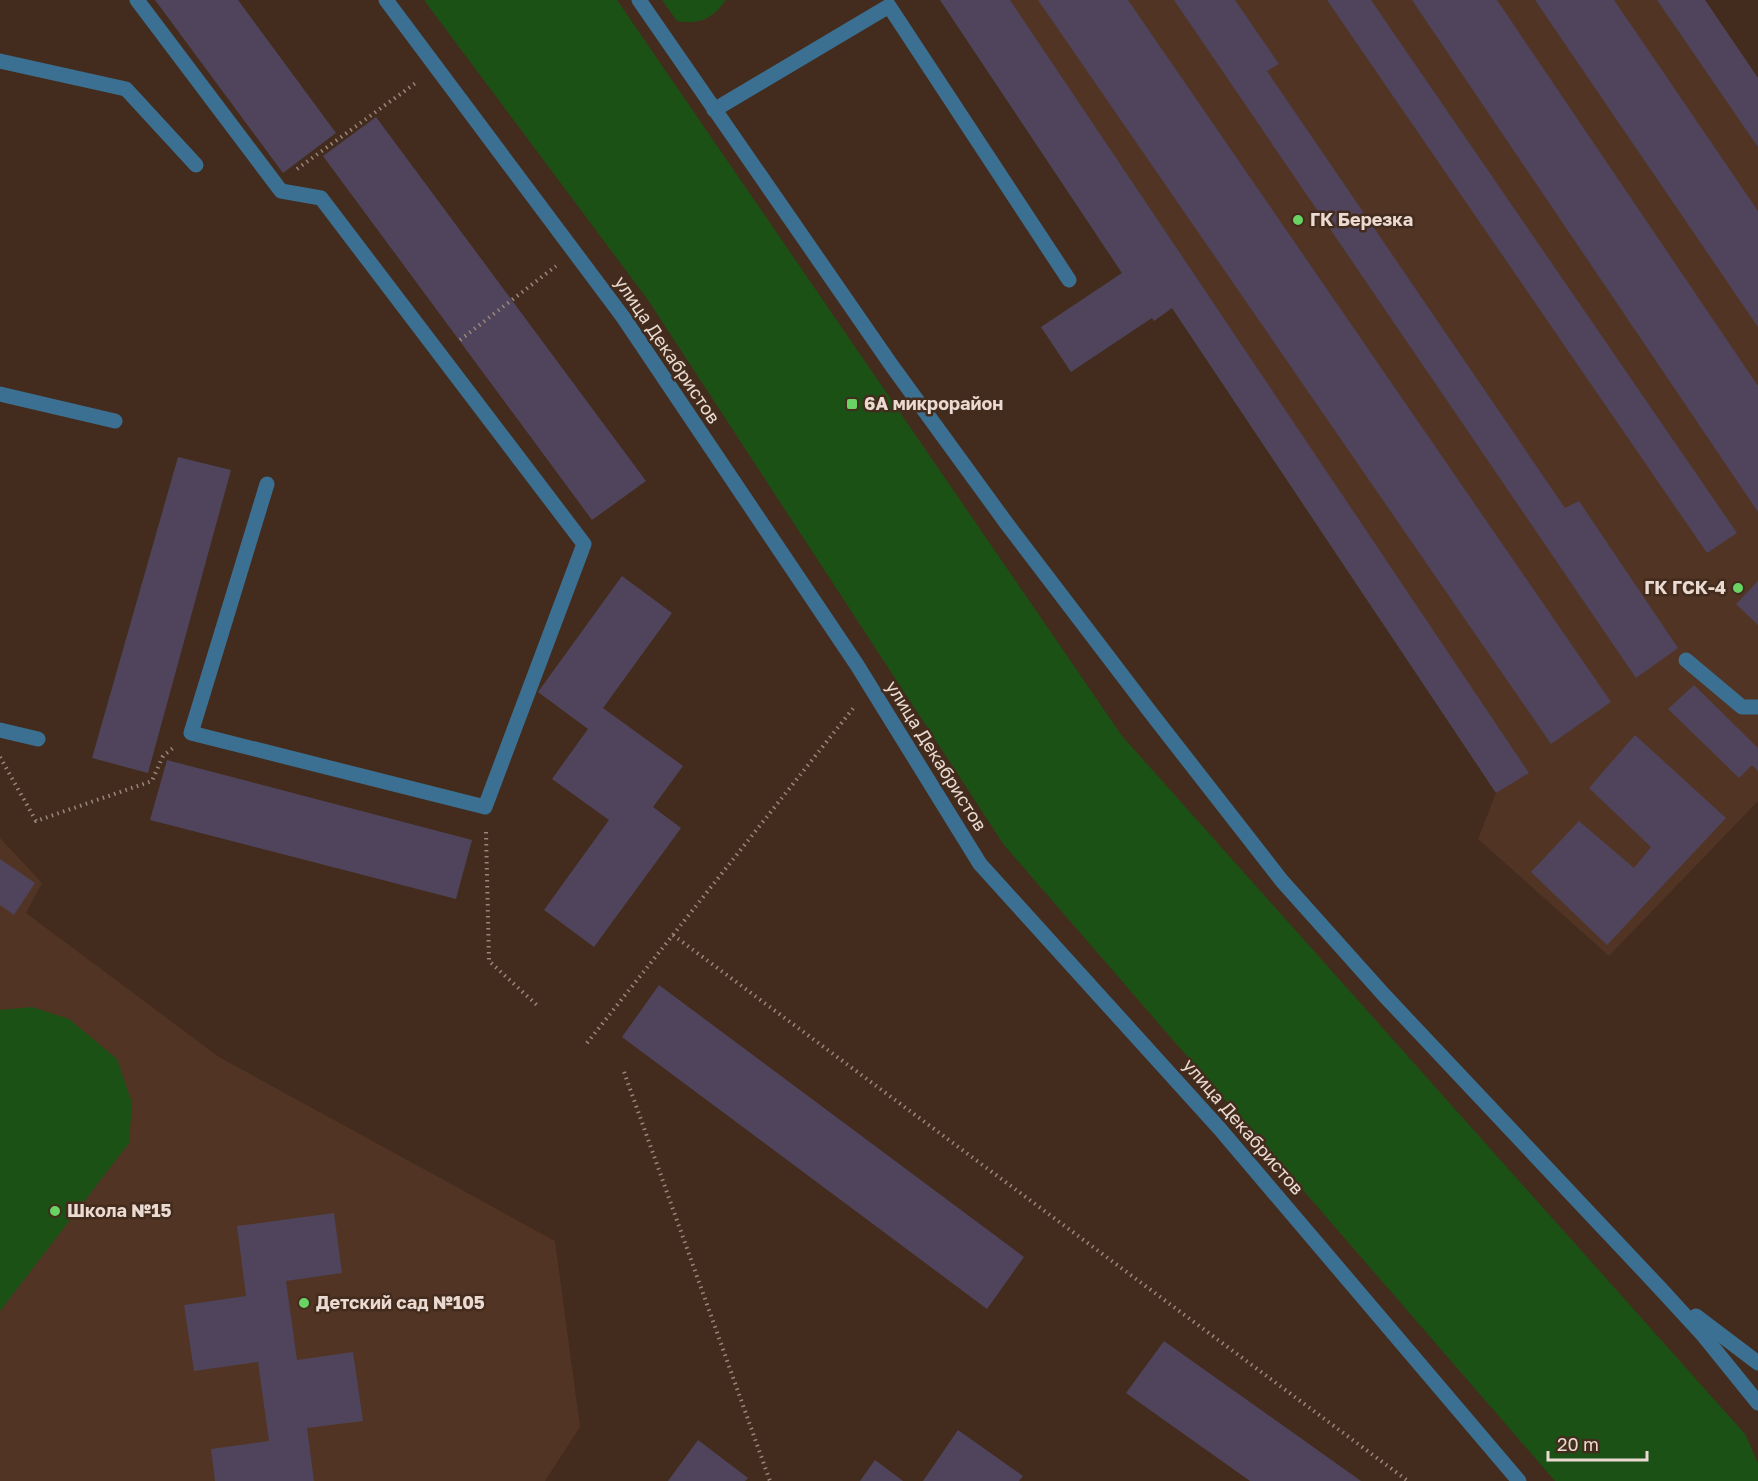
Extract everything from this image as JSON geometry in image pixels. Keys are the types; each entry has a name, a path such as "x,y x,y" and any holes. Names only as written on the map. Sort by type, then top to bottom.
{"street":[{"path":"138,0 280,191 321,198 584,544 485,807 191,734 267,484"},
{"name":"улица Декабристов","path":"386,0 623,317 857,665 980,864 1219,1128 1519,1481"},
{"path":"639,0 885,356 1007,524 1282,881 1384,995 1703,1335 1758,1403"},
{"path":"714,110 889,6 1069,280"},
{"path":"0,61 126,89 196,165"},
{"path":"0,394 115,422"},
{"path":"1686,660 1742,707 1758,707"},
{"path":"0,730 38,739"},
{"path":"1658,1286 1758,1363"}],"path":[{"path":"276,184 420,79"},
{"path":"440,355 557,265"},
{"path":"586,1043 855,706"},
{"path":"0,757 36,821 152,781 163,756 191,734"},
{"path":"485,807 489,961 539,1007"},
{"path":"673,935 1408,1481"},
{"path":"624,1072 770,1481"}],"shaded area":[{"path":"940,0 1705,0 1758,78 1758,801 1609,956 1478,839 1496,793 1172,308 1154,321"},
{"name":"Детский сад №105","path":"0,838 42,883 26,913 219,1057 555,1241 580,1427 545,1481 0,1481"}],"green space":[{"path":"424,0 617,0 1122,736 1745,1434 1758,1463 1758,1481 1555,1481 1004,845 648,300"},
{"path":"662,0 726,0 716,12 705,19 685,22 677,21"},
{"path":"32,1007 69,1019 117,1059 132,1103 129,1143 0,1311 0,1010"}],"building":[{"path":"155,0 238,0 336,133 283,173"},
{"path":"940,0 1010,0 1529,773 1496,793 1172,308 1154,321 1152,318 1071,372 1041,327 1122,273"},
{"path":"1038,0 1128,0 1611,702 1551,744"},
{"path":"1174,0 1235,0 1279,64 1267,71 1565,508 1579,501 1678,648 1636,678"},
{"path":"1327,0 1371,0 1737,533 1707,553"},
{"path":"1412,0 1497,0 1758,386 1758,512"},
{"path":"1535,0 1614,0 1758,211 1758,327"},
{"path":"1657,0 1705,0 1758,78 1758,147"},
{"path":"376,117 646,481 592,520 323,156"},
{"path":"178,457 231,470 148,773 92,758"},
{"path":"622,576 672,613 603,708 683,766 653,807 681,828 594,947 544,910 609,820 552,779 588,729 538,692"},
{"path":"1758,581 1758,625 1736,604"},
{"path":"1694,685 1758,748 1758,771 1752,765 1739,778 1668,709"},
{"path":"1635,735 1726,818 1607,945 1531,872 1579,821 1634,868 1651,847 1589,788"},
{"path":"167,760 472,840 456,899 150,820"},
{"path":"0,859 35,883 14,915 0,905"},
{"path":"659,985 1024,1257 987,1309 622,1037"},
{"path":"334,1213 342,1273 286,1281 297,1360 353,1352 363,1421 307,1428 314,1481 215,1481 211,1449 269,1441 258,1362 194,1371 184,1305 246,1296 237,1226"},
{"path":"1164,1341 1361,1481 1250,1481 1126,1393"},
{"path":"958,1430 1023,1476 1019,1481 923,1481"},
{"path":"698,1440 748,1478 745,1481 668,1481"},
{"path":"875,1460 903,1481 860,1481"}],"place":[{"name":"ГК Березка","path":"1298,220"},
{"name":"6А микрорайон","path":"852,404"},
{"name":"ГК ГСК-4","path":"1738,588"},
{"name":"Школа №15","path":"55,1211"},
{"name":"Детский сад №105","path":"304,1303"}]}
